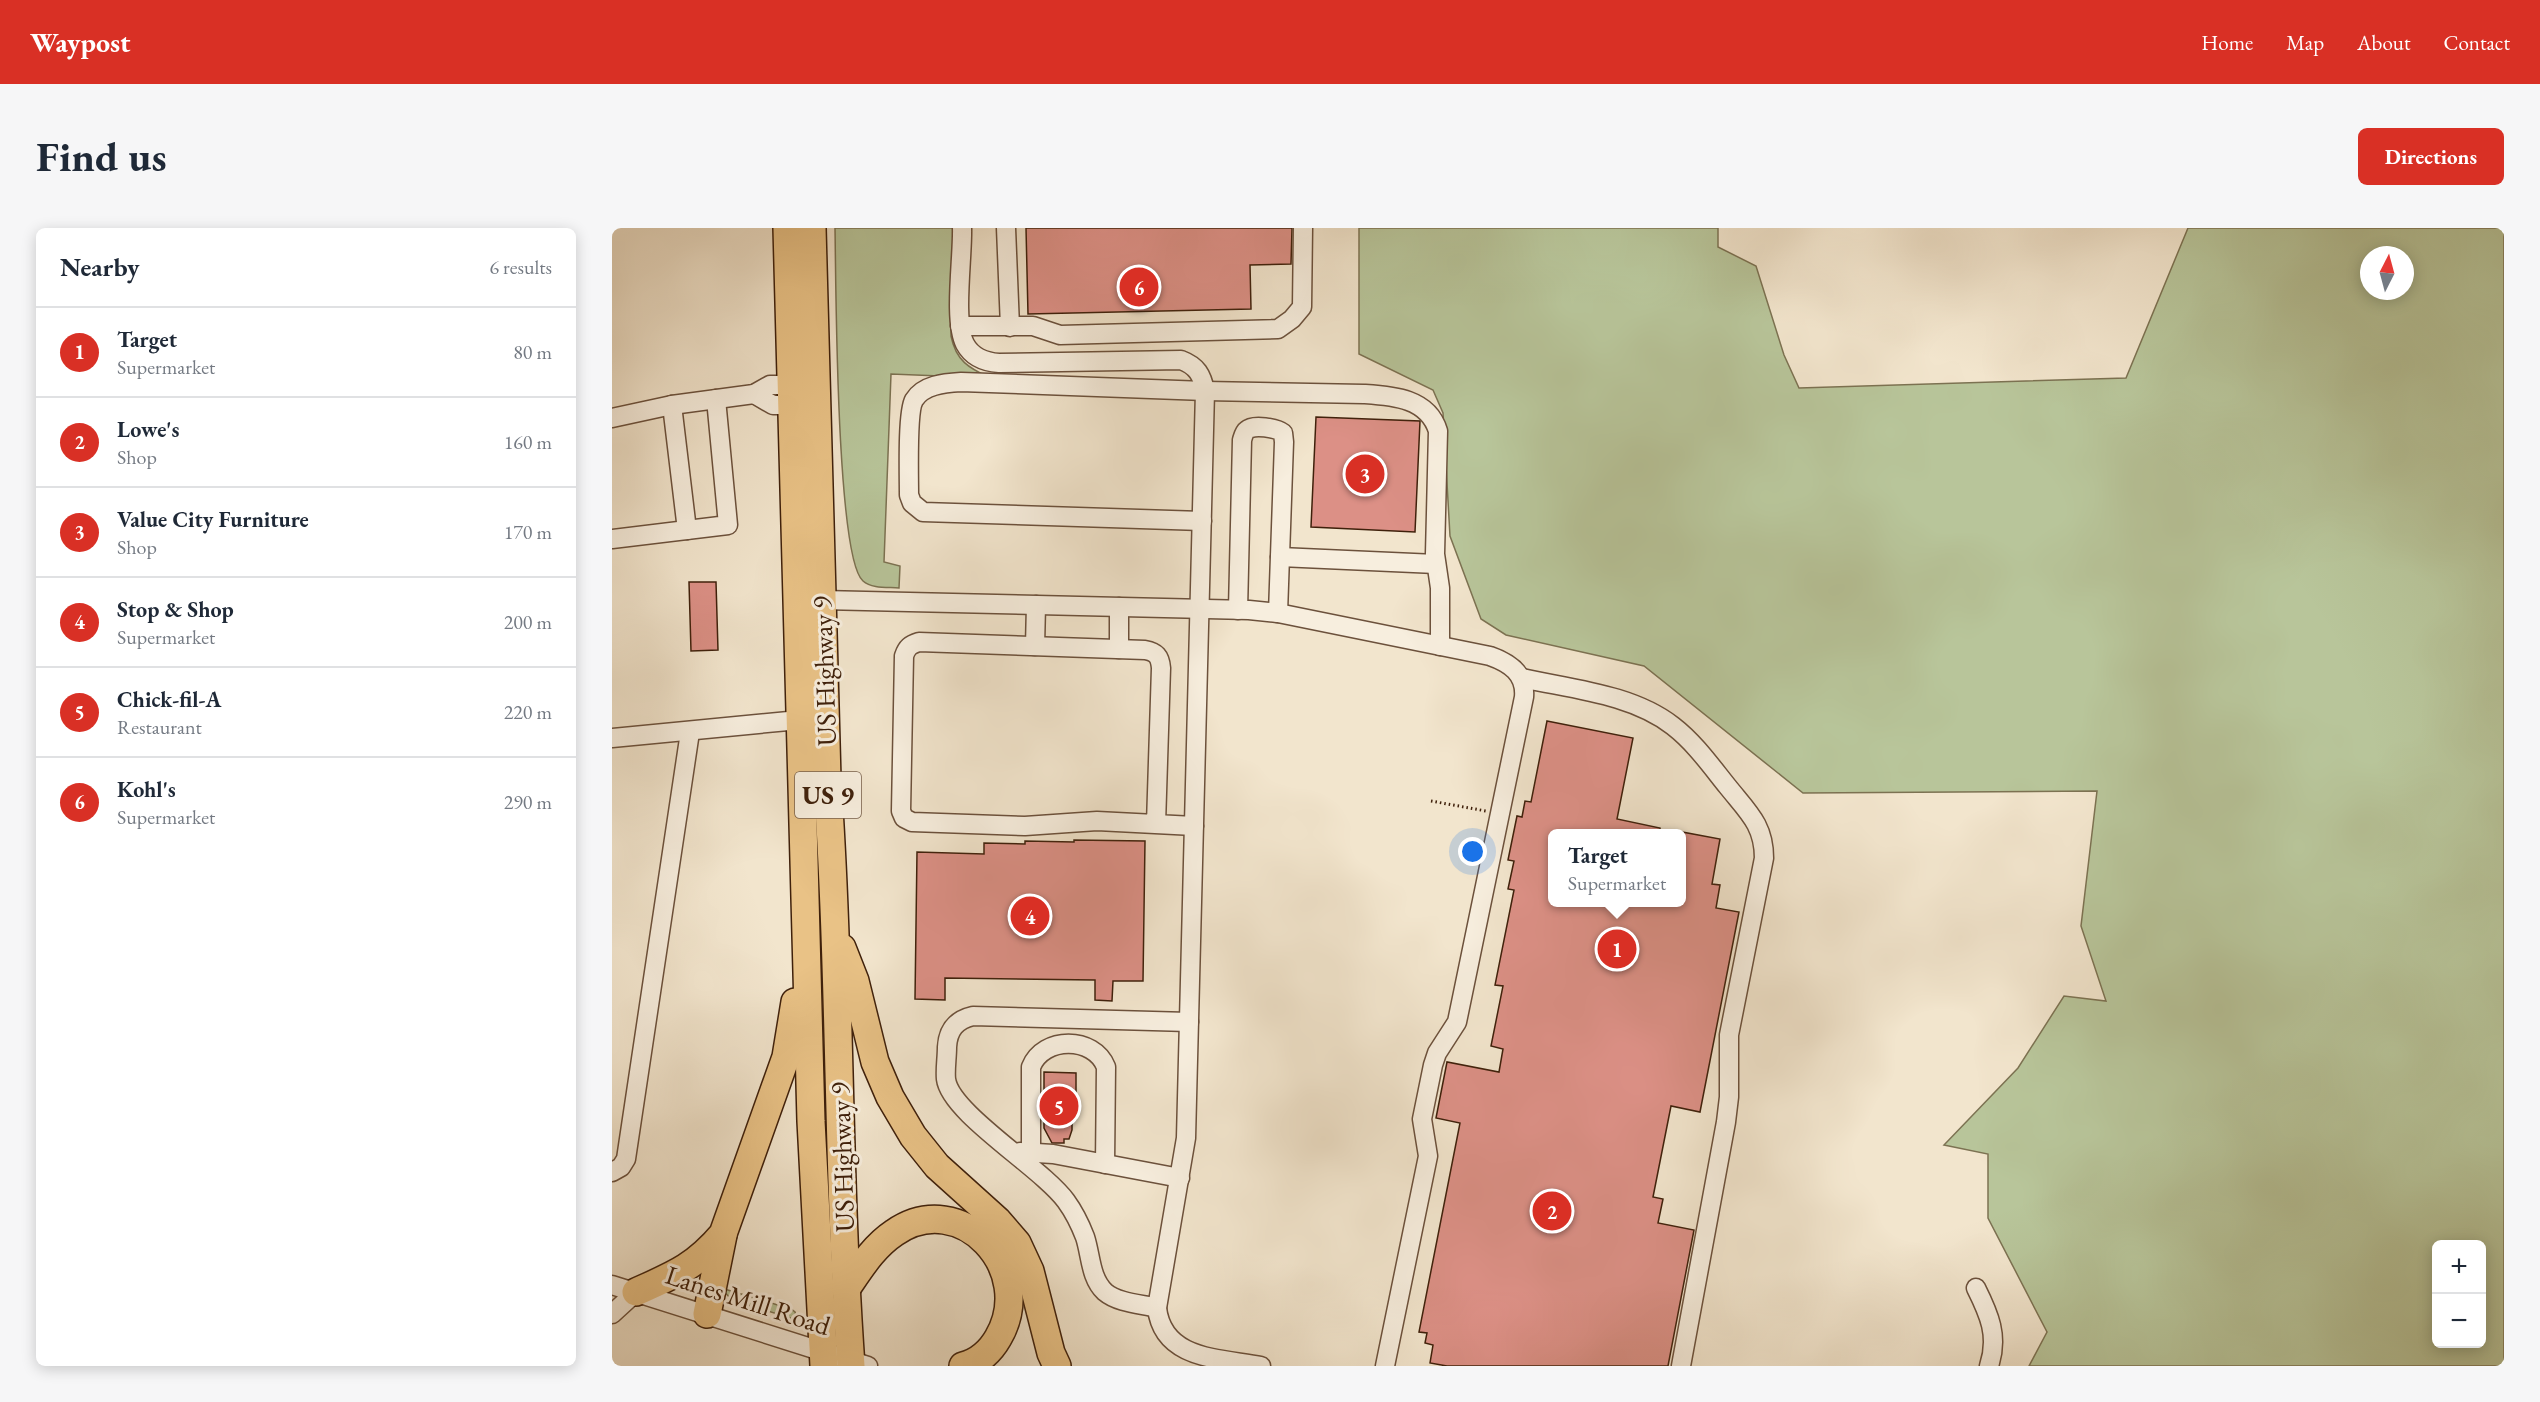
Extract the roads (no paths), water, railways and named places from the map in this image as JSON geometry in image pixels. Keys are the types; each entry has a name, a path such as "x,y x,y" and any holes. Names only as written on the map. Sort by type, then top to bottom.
{"highway":[{"name":"US Highway 9","path":"787,228 812,1133 823,1360"},
{"name":"US Highway 9","path":"812,228 827,779 833,864 846,1289 857,1364"},
{"path":"834,928 855,981 875,1062 890,1097 913,1136 937,1166 998,1221 1017,1243 1030,1271 1051,1353 1057,1366"},
{"path":"706,1314 723,1234 786,1057 806,932"},
{"path":"846,1289 872,1253 896,1231 927,1221 946,1222 973,1231 994,1250 1001,1261 1007,1276 1010,1295 1004,1329 993,1346 984,1355 963,1366"},
{"path":"624,1288 683,1271 707,1253 723,1234"}],"street":[{"path":"962,228 960,326 970,352 987,363 1181,360 1194,366 1199,372 1205,391 1186,1138 1157,1308 1161,1328 1177,1346 1200,1354 1261,1366"},
{"path":"1006,228 1010,327"},
{"path":"960,326 1033,326 1060,335 1278,329 1292,319 1302,307 1303,228"},
{"path":"1202,521 935,514 918,509 909,495 911,405 923,391 933,386 961,382 1390,395 1420,406 1435,422 1438,431 1436,564 1440,588 1440,646"},
{"path":"612,418 672,405 754,394 770,385 792,395"},
{"path":"612,539 728,525 716,399"},
{"path":"672,405 687,530"},
{"path":"1238,610 1242,440 1246,430 1251,428 1278,429 1283,433 1278,613"},
{"path":"1280,557 1436,564"},
{"path":"822,600 1238,610 1278,613 1497,659 1518,671 1522,678 1524,697 1457,1022 1432,1065 1422,1119 1428,1156 1384,1366"},
{"path":"1035,646 1036,605"},
{"path":"1119,607 1119,649"},
{"path":"1156,824 1160,658 1152,651 919,642 911,644 906,649 901,811 904,818 912,822 1025,826 1076,821 1194,826"},
{"path":"1522,678 1635,705 1672,725 1689,740 1752,816 1762,834 1764,858 1729,1035 1729,1097 1726,1122 1681,1366"},
{"path":"612,738 800,720"},
{"path":"612,1172 621,1167 626,1159 690,732"},
{"path":"1157,1308 1120,1300 1103,1289 1093,1272 1084,1237 1072,1210 1054,1185 1023,1152 974,1120 948,1087 946,1080 947,1039 950,1030 963,1019 973,1016 1189,1022"},
{"path":"1023,1152 1031,1067 1034,1060 1039,1053 1049,1047 1073,1044 1095,1052 1103,1059 1106,1067 1105,1164"},
{"path":"1023,1152 1180,1178"},
{"path":"612,1314 624,1288"},
{"name":"Lanes Mill Road","path":"624,1288 706,1314 823,1360 857,1364"},
{"path":"1976,1288 1992,1321 1993,1355 1989,1366"}],"place":[{"name":"Kohl's","path":"1139,287"},
{"name":"Value City Furniture","path":"1365,474"},
{"name":"Stop & Shop","path":"1030,916"},
{"name":"Target","path":"1617,949"},
{"name":"Chick-fil-A","path":"1059,1106"},
{"name":"Lowe's","path":"1552,1211"}]}
